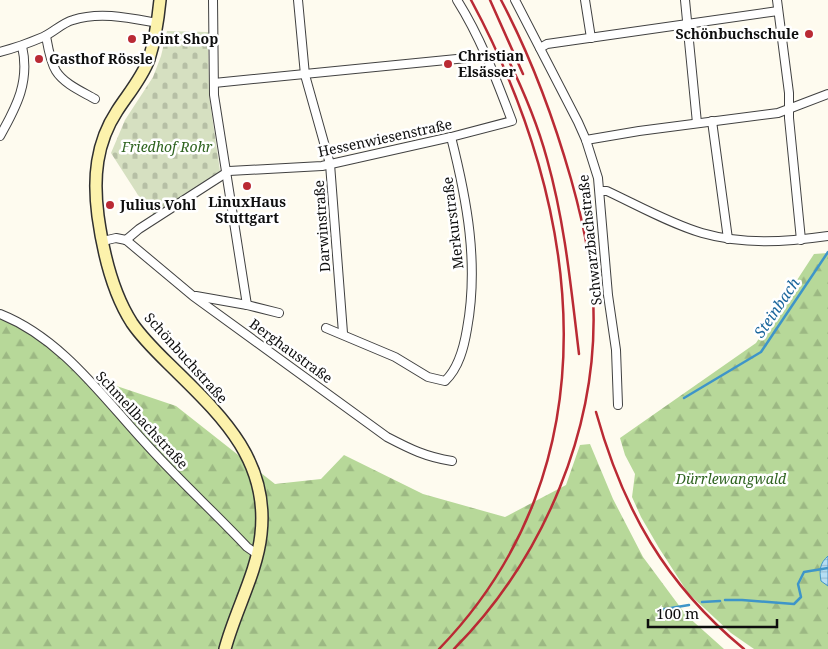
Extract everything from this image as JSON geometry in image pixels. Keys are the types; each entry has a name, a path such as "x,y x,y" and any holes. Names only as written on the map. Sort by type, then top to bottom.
{"main road":[{"name":"Schönbuchstraße","path":"160,0 157,23 148,60 140,77 106,128 100,145 96,162 95,183 98,216 116,291 132,322 145,340 198,393 242,445 252,465 260,490 262,502 258,554 225,649"}],"street":[{"path":"213,0 214,95 247,305"},
{"name":"Darwinstraße","path":"298,0 305,75 330,164 343,334"},
{"path":"214,83 487,56 472,23 457,0"},
{"name":"Schwarzbachstraße","path":"515,0 586,140 598,178 608,295 616,350 618,405"},
{"path":"585,0 591,38"},
{"path":"685,0 697,123"},
{"path":"777,0 801,240"},
{"path":"540,48 547,44 778,11"},
{"path":"0,52 22,46 46,36 61,25 82,17 110,16 157,23"},
{"path":"46,36 56,71 67,82 95,100"},
{"path":"0,136 13,114 21,93 25,60 22,46"},
{"name":"Hessenwiesenstraße","path":"126,240 139,229 229,171 322,166 451,137 512,121 487,56"},
{"path":"586,140 639,131 778,113 828,94"},
{"path":"712,121 728,239"},
{"name":"Merkurstraße","path":"326,328 395,357 428,377 446,381 452,375 465,343 472,280 471,238 462,183 451,137"},
{"path":"600,191 607,191 700,233 728,239 774,242 828,236"},
{"path":"103,241 116,238 126,240"},
{"name":"Berghaustraße","path":"126,240 193,296 387,437 432,458 452,461"},
{"path":"193,296 247,305 279,314"},
{"name":"Schmellbachstraße","path":"0,314 32,330 49,342 247,547 258,554"}],"green space":[{"name":"Friedhof Rohr","path":"167,31 208,32 209,95 220,171 154,215 138,195 111,153 125,120 153,77 161,56"},
{"name":"Dürrlewangwald","path":"828,253 828,649 754,649 731,633 688,593 659,548 632,497 635,474 625,455 620,438 756,343 814,254"},
{"path":"0,314 15,320 84,375 176,406 275,484 321,479 344,455 423,494 505,517 566,485 580,445 590,444 613,499 643,557 686,615 724,649 0,649"}],"water":[{"path":"828,556 828,586 821,581 820,573 822,564"}],"waterway":[{"name":"Steinbach","path":"684,398 761,352 828,252"},
{"name":"Steinbach","path":"725,600 794,604 801,597 798,584 804,572 828,568"},
{"name":"Steinbach","path":"702,602 720,601"},
{"name":"Steinbach","path":"659,610 689,605"}],"railway":[{"path":"439,649 496,577 535,499 557,418 564,334 557,248 538,163 509,80 471,0"},
{"path":"490,0 523,74"},
{"path":"454,649 486,613 515,574 539,532 560,487 576,441 587,394 593,345 593,297 590,267 575,194 557,132 540,87 522,43 501,0"},
{"path":"505,53 534,118 553,183 567,256 579,354"},
{"path":"596,412 619,481 650,542 691,598 744,649"}],"place":[{"name":"Schönbuchschule","path":"809,34"},
{"name":"Point Shop","path":"132,39"},
{"name":"Gasthof Rössle","path":"39,59"},
{"name":"Christian Elsässer","path":"448,64"},
{"name":"LinuxHaus Stuttgart","path":"247,186"},
{"name":"Julius Vohl","path":"110,205"}]}
